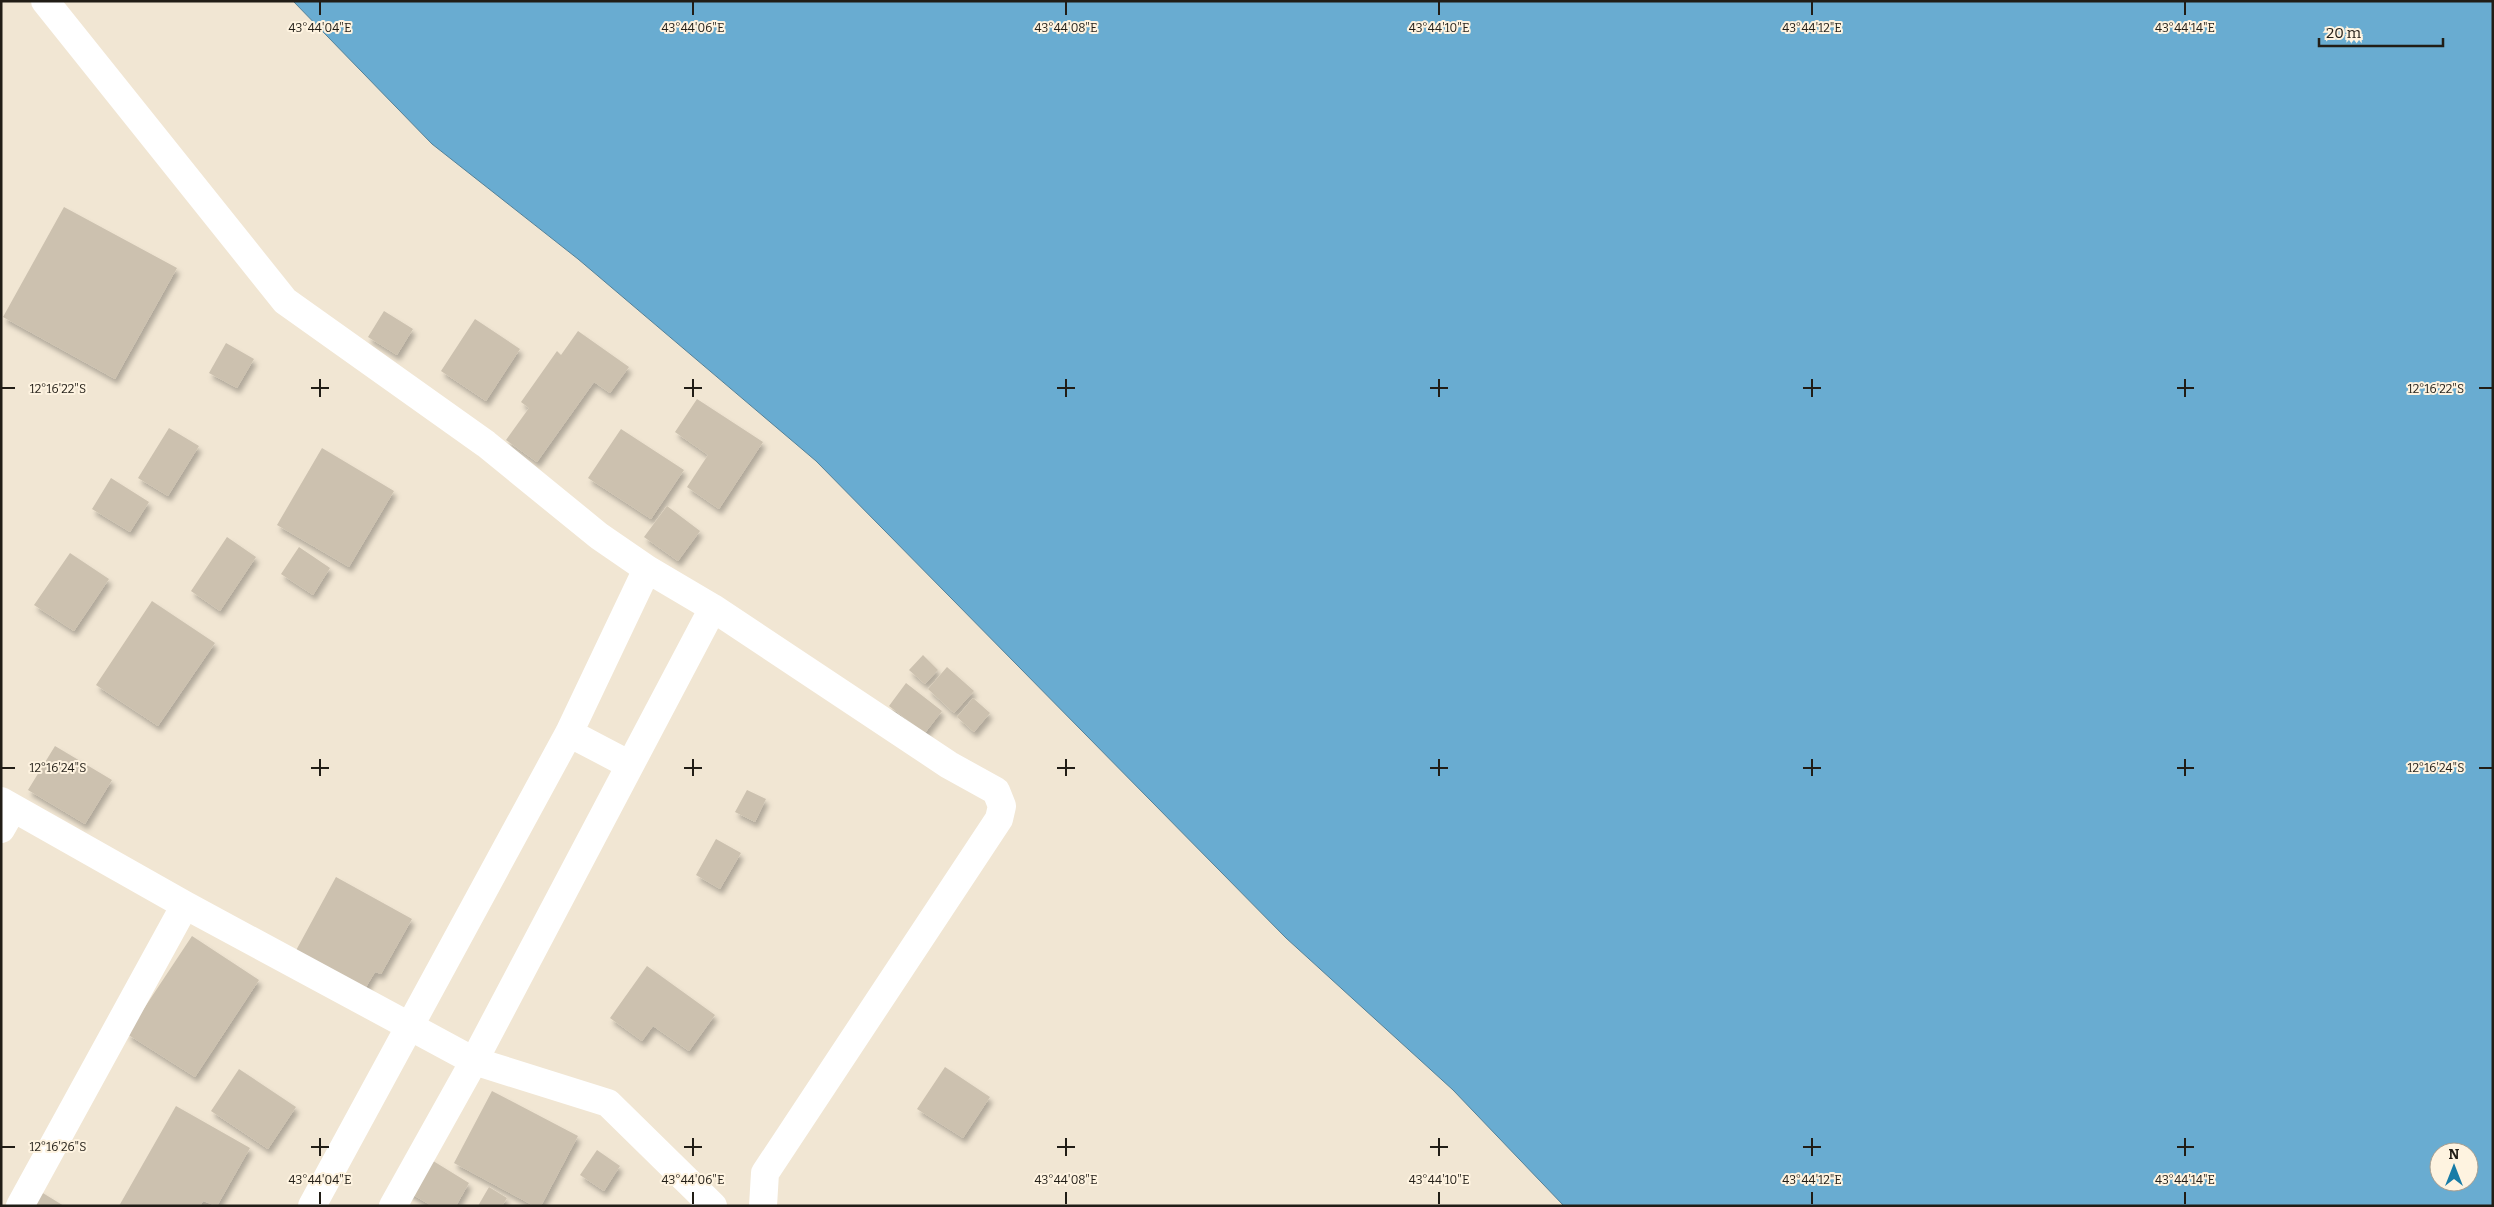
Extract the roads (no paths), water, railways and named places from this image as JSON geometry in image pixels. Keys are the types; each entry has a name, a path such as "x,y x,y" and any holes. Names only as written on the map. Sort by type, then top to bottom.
{"street":[{"path":"45,1 285,301 486,444 599,536 647,569 713,608 949,765 996,791 1002,806 999,819 766,1173 763,1206"},
{"path":"312,1206 569,732 647,569"},
{"path":"393,1206 474,1061 713,608"},
{"path":"569,732 630,765"},
{"path":"5,812 185,905 474,1061 608,1103 713,1206"},
{"path":"20,1206 185,905"}],"water":[{"path":"293,1 2493,1 2493,1206 1564,1206 1453,1090 1286,938 816,461 578,259 432,144"}]}
